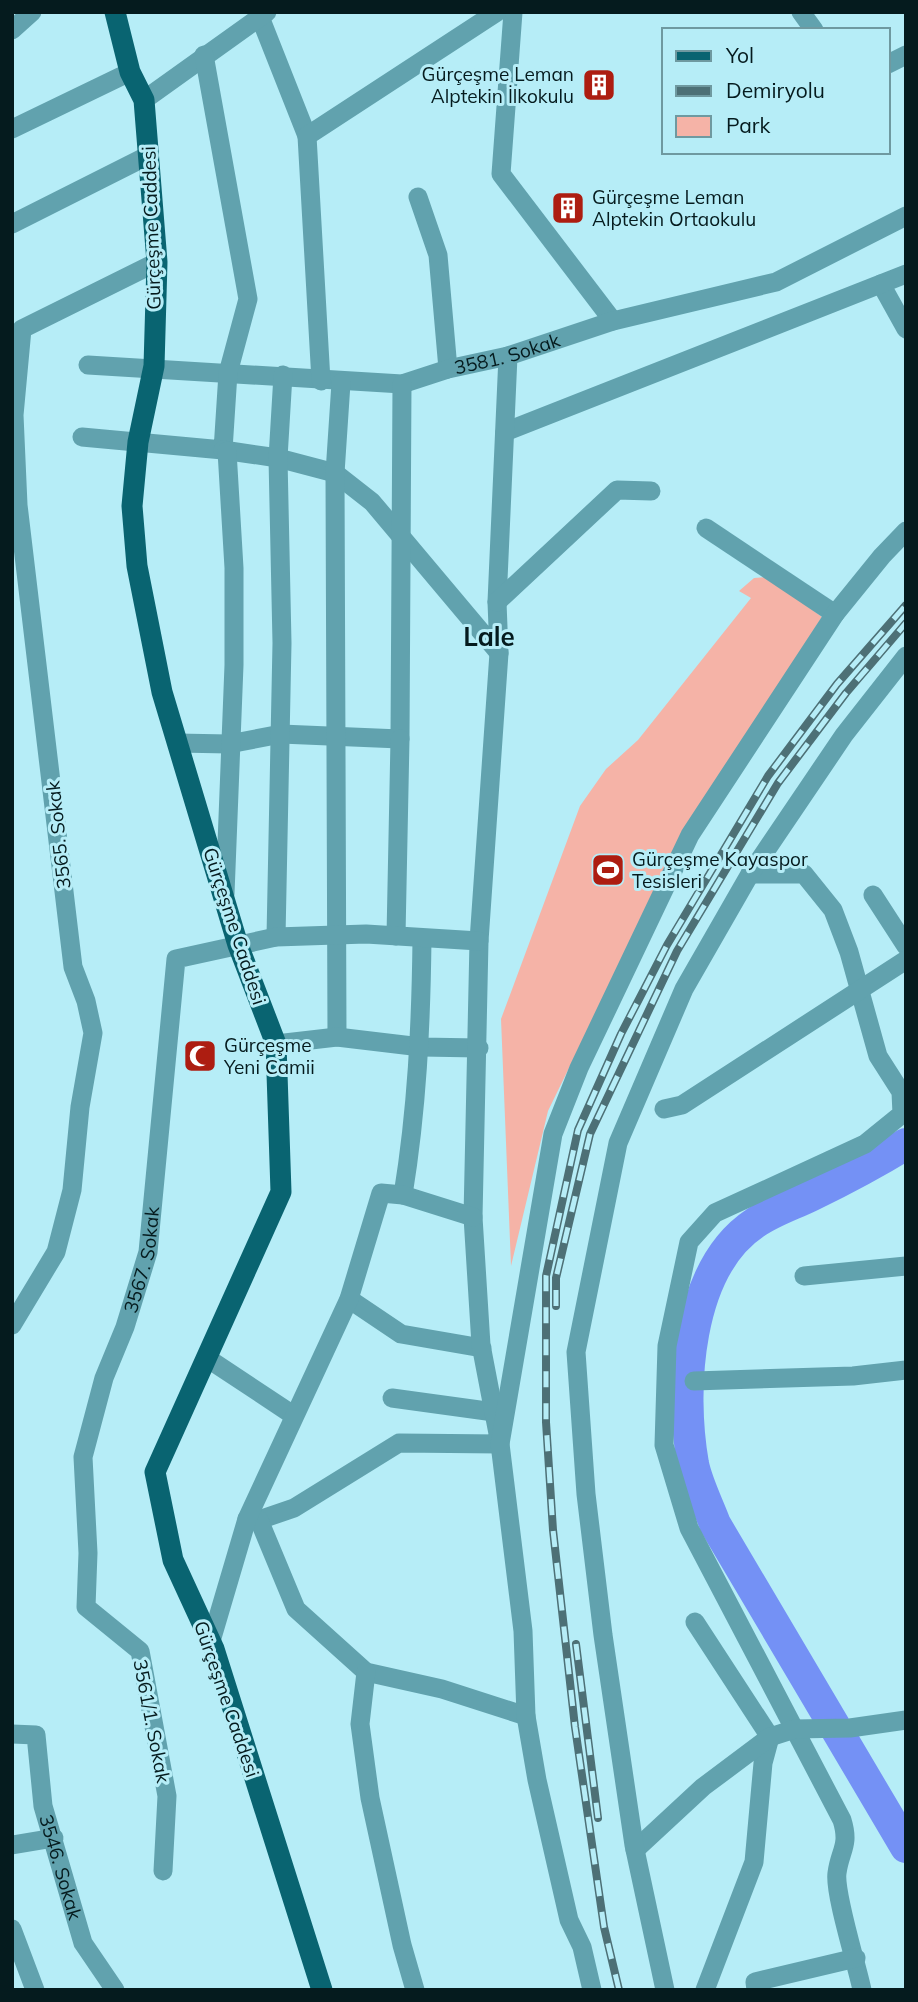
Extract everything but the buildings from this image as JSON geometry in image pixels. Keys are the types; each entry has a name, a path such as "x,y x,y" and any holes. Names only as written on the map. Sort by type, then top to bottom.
{"main road":[{"path":"115,12 130,72"},
{"path":"125,12 130,72"},
{"name":"Gürçeşme Caddesi","path":"130,72 144,100 157,262 154,366 138,442 132,506 137,566 162,692 239,945 276,1044 281,1192 155,1472 173,1560 211,1641 322,1990"}],"street":[{"path":"12,30 32,12"},
{"path":"307,136 497,12"},
{"path":"513,12 501,174 613,321"},
{"path":"801,12 813,28"},
{"path":"144,100 263,15 307,136 321,381"},
{"path":"204,55 248,299 228,373 225,450 234,568 234,665 225,901"},
{"path":"890,63 906,55"},
{"path":"12,130 130,72"},
{"path":"12,225 149,156"},
{"path":"418,197 438,255 448,369"},
{"name":"3581. Sokak","path":"88,365 154,366 283,375 341,383 402,384 448,369 508,356 613,321 776,282 906,216"},
{"name":"3565. Sokak","path":"12,1325 56,1252 72,1190 80,1107 93,1033 86,1001 73,967 18,505 13,426 22,329 157,262"},
{"path":"505,432 906,274"},
{"path":"881,284 906,328"},
{"path":"508,356 497,602 499,653 480,941 473,1217 482,1348 500,1444 523,1631 526,1716 537,1780 569,1920 582,1947 592,1990"},
{"path":"276,937 281,734 278,458 283,375"},
{"path":"337,1037 334,934 335,473 341,383"},
{"path":"396,936 403,539 402,384"},
{"path":"82,437 225,450 278,458 335,473 372,502 499,653"},
{"path":"497,602 617,490 651,491"},
{"path":"706,528 835,614"},
{"path":"500,1444 553,1134 579,1068 690,835 835,614 881,556 906,531"},
{"path":"881,556 906,542"},
{"path":"665,1990 635,1850 601,1623 586,1494 576,1352 618,1143 684,989 750,874 844,735 906,656"},
{"path":"177,743 229,744 281,734 400,739"},
{"path":"750,874 804,874 833,910 860,988 878,1056 901,1092 902,1114 864,1144 715,1213 689,1242 667,1346 664,1445 689,1528 800,1729 846,1835 846,1848 836,1873 862,1990"},
{"path":"873,895 906,946"},
{"path":"239,945 276,937 334,934 480,941"},
{"path":"403,1195 415,1123 421,1047 422,939"},
{"name":"3567. Sokak","path":"88,1553 83,1457 104,1378 125,1327 148,1252 176,960 239,945"},
{"path":"664,1109 681,1105 906,960"},
{"path":"276,1044 337,1037 421,1047 479,1048"},
{"path":"211,1641 253,1519 293,1415 349,1299 381,1193 403,1195 473,1217"},
{"path":"804,1276 906,1266"},
{"path":"349,1299 401,1334 482,1348"},
{"path":"207,1358 293,1415"},
{"path":"694,1381 840,1377 906,1370"},
{"path":"392,1398 494,1412"},
{"path":"253,1519 294,1508 399,1443 500,1444"},
{"path":"253,1519 296,1609 366,1672 442,1689 526,1716"},
{"name":"3561/1. Sokak","path":"88,1553 86,1607 140,1651 167,1796 163,1871"},
{"path":"695,1622 770,1737 763,1763 754,1862 705,1990"},
{"path":"366,1672 360,1724 370,1798 402,1945 415,1990"},
{"path":"635,1850 703,1787 770,1737 800,1729 849,1728 906,1720"},
{"name":"3546. Sokak","path":"12,1734 36,1735 43,1806 83,1943 115,1990"},
{"path":"12,1845 54,1838"},
{"path":"12,1930 35,1990"},
{"path":"756,1990 755,1982 856,1958"}],"green space":[{"path":"768,577 822,617 684,832 548,1111 511,1266 501,1019 580,806 606,769 638,740 751,598 739,591 754,578"}],"waterway":[{"path":"906,1144 848,1177 755,1223 732,1244 714,1270 702,1300 693,1333 688,1402 693,1464 715,1524 906,1847"}],"railway":[{"path":"619,1990 604,1927 575,1727 553,1530 546,1422 546,1276 578,1130 621,1034 667,945 768,776 837,684 906,605"},
{"path":"556,1306 556,1278 590,1134 677,951 778,783 846,693 906,623"},
{"path":"576,1644 598,1818"}],"place":[{"name":"Gürçeşme Leman Alptekin İlkokulu","path":"599,85"},
{"name":"Gürçeşme Leman Alptekin Ortaokulu","path":"568,208"},
{"name":"Gürçeşme Kayaspor Tesisleri","path":"608,870"},
{"name":"Gürçeşme Yeni Camii","path":"200,1056"}],"district":[{"name":"Lale","path":"489,636"}]}
